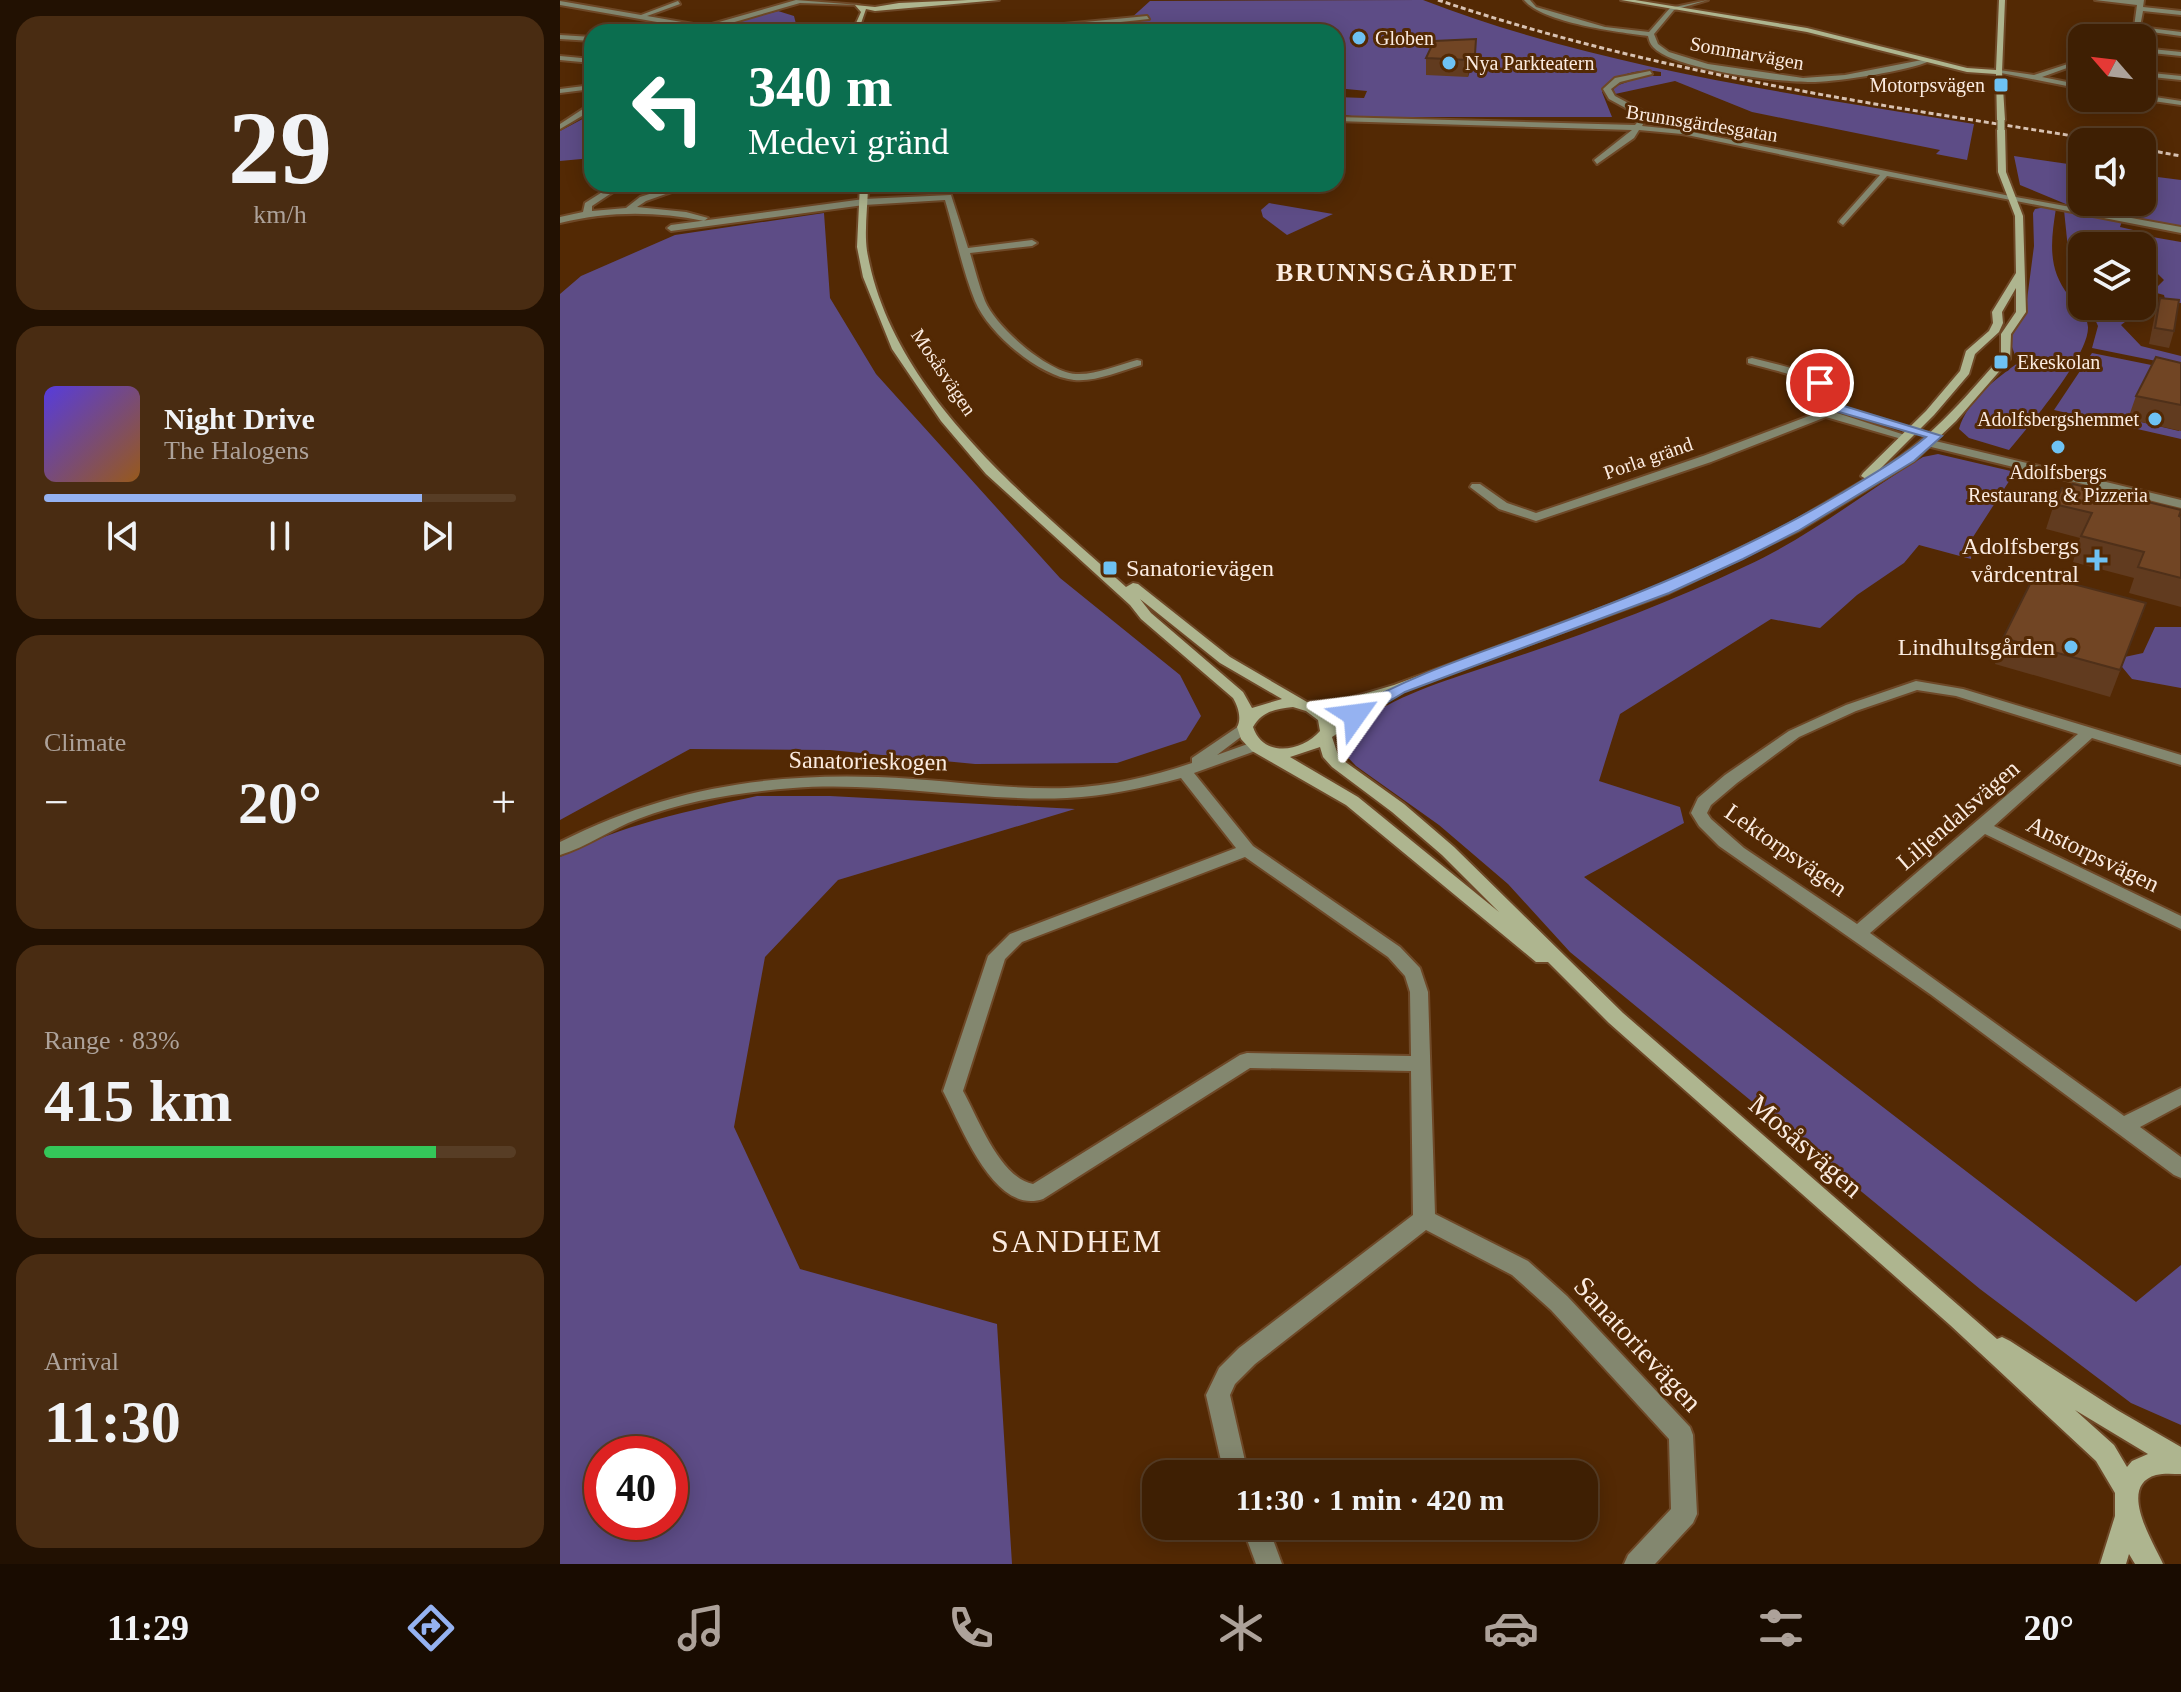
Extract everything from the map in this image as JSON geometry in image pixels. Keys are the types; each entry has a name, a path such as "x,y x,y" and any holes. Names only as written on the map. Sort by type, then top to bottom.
{"street":[{"path":"719,24 802,1 859,3 886,8 996,0"},
{"path":"1527,0 1534,8 1604,29 1651,34"},
{"path":"1624,0 1807,30 1949,66 2068,84"},
{"path":"1672,9 1705,0"},
{"path":"1184,771 1246,724 1257,711 1273,705 1347,703 1399,688 1664,590 1793,528 1910,458 1932,439 2006,357 2006,334 2021,312 2019,216 2010,199 2000,162 2002,0"},
{"path":"2098,0 2141,4 2181,13"},
{"path":"860,19 902,1 955,4"},
{"path":"560,3 684,24"},
{"path":"643,16 678,3"},
{"path":"858,24 863,10 859,3"},
{"path":"2138,24 2141,4"},
{"name":"Sommarvägen","path":"1672,9 1651,34 1657,47 1682,59 1792,80 1866,75 1927,61"},
{"path":"1085,24 1147,18"},
{"path":"2156,31 2181,34"},
{"path":"560,37 584,38"},
{"path":"2156,51 2181,54"},
{"path":"560,58 584,60"},
{"path":"2034,77 2068,66"},
{"path":"1597,162 1639,127 1646,116 1612,97 1607,89 1618,80 1650,73"},
{"path":"2156,75 2181,78"},
{"path":"560,91 584,88"},
{"path":"2156,99 2181,103"},
{"path":"560,127 584,112"},
{"name":"Brunnsgärdesgatan","path":"1344,122 1639,127 1736,141 2010,199 2181,230"},
{"path":"1843,222 1886,173"},
{"path":"587,213 588,205 608,192"},
{"path":"629,209 643,199 665,192"},
{"name":"Mosåsvägen","path":"864,192 862,247 868,277 897,349 945,419 990,471 1158,618 1175,642 1238,695 1244,704 1245,733 1263,749 1352,801 1616,1018 1958,1318 2105,1453 2127,1489"},
{"path":"671,228 864,202 948,197 981,303 988,315 1016,344 1052,371 1075,377 1137,363"},
{"path":"560,220 587,213 659,209 717,221"},
{"path":"966,251 1032,243"},
{"path":"1852,491 1965,372 1970,353 1994,332 1998,323 1997,312 2019,275"},
{"path":"1752,361 1820,383 1833,393 1838,403 1833,411 2005,463 2039,468 2181,504"},
{"name":"Porla gränd","path":"1476,487 1503,506 1536,517 1833,411"},
{"name":"Mosåsvägen","path":"1158,618 1193,634 1248,676 1326,719 1331,757 1448,851 1616,1018"},
{"name":"Lektorpsvägen","path":"2181,760 1958,692 1916,685 1851,708 1794,734 1704,802 1699,813 1703,823 2181,1169"},
{"path":"1184,771 1263,749 1302,751 1399,688"},
{"name":"Liljendalsvägen","path":"1858,933 2089,732"},
{"path":"1184,771 1247,850 1394,952 1413,973 1419,992 1424,1219 1247,1356 1227,1376 1218,1395 1233,1460"},
{"name":"Sanatorieskogen","path":"560,849 652,808 722,791 786,782 878,782 1045,793 1133,786 1184,771"},
{"name":"Anstorpsvägen","path":"1983,827 2181,923"},
{"path":"1247,850 1087,909 1016,938 1003,948 997,956 953,1091 996,1171 1018,1190 1036,1193 1247,1060 1420,1064"},
{"path":"2123,1126 2181,1096"},
{"name":"Sanatorievägen","path":"1424,1219 1520,1268 1559,1303 1681,1435 1684,1514 1637,1564"},
{"name":"Mosåsvägen","path":"1958,1318 2108,1418 2181,1461"},
{"path":"2113,1564 2126,1519 2127,1489 2145,1469 2158,1463 2181,1461"},
{"path":"2126,1519 2130,1534 2150,1564"},
{"path":"1260,1540 1269,1564"}],"shaded area":[{"path":"1423,0 1490,24 1626,61 1765,89 1974,124 1967,160 1936,154 1940,150 1752,112 1675,81 1615,94 1613,87 1644,76 1661,76 1661,72 1653,71 1628,73 1607,86 1602,92 1612,117 1357,117 1344,115 1344,97 1364,98 1367,91 1344,89 1344,24 1118,24 1129,20 1150,1"},
{"path":"778,11 794,16 796,24 730,24"},
{"path":"584,118 584,159 560,161 560,131"},
{"path":"2014,156 2068,164 2068,205 2020,185"},
{"path":"2156,177 2181,180 2181,227 2122,216 2156,216"},
{"path":"1269,203 1333,214 1287,235 1263,217 1261,210"},
{"path":"2056,208 2052,254 2057,275 2068,295 2068,320 2086,320 2088,327 2086,340 2068,373 2009,450 1969,438 1959,429 1975,400 2018,363 2009,339 2025,315 2034,246 2035,209"},
{"path":"2064,210 2068,211 2068,216 2096,216 2122,221 2120,227 2142,232 2068,232 2068,249"},
{"path":"824,213 830,298 876,374 1060,578 1180,675 1201,716 1186,740 1117,763 975,764 830,750 690,749 560,820 560,294 581,276 675,235"},
{"path":"2156,238 2181,242 2181,303 2166,303 2164,295 2156,293 2156,287 2164,280 2156,272"},
{"path":"2095,320 2128,320 2121,325 2141,346 2181,356 2181,366 2092,348 2098,326"},
{"path":"2092,353 2181,371 2128,419 2179,431 2181,426 2181,439 2054,410"},
{"path":"1938,454 2015,472 1973,537 1971,559 1919,545 1904,563 1857,595 1820,628 1771,619 1620,714 1599,781 1680,807 1684,823 1584,877 2136,1302 2181,1265 2181,1425 2131,1403 1980,1289 1570,952 1508,884 1439,825 1356,766 1338,747 1377,711 1411,694 1606,625 1746,566 1814,528 1923,457"},
{"path":"2155,627 2181,627 2181,688 2132,679 2118,662 2120,658 2143,653"},
{"path":"757,796 830,796 1075,809 838,880 765,957 734,1127 800,1269 997,1324 1012,1564 560,1564 560,857 631,827"}],"building":[{"path":"1476,39 1475,54 1471,54 1469,60 1426,58 1434,41"},
{"path":"2160,298 2179,300 2174,331 2155,328"},
{"path":"2156,357 2181,363 2181,405 2136,396"},
{"path":"2073,484 2181,510 2181,578 2138,567 2144,552 2081,536 2092,513 2054,504 2062,488 2070,490"},
{"path":"2035,574 2146,603 2120,670 2003,638"}],"railway":[{"path":"1438,0 1605,49 1688,68 1855,101 2068,135"},
{"path":"2156,152 2181,156"}],"place":[{"name":"Globen","path":"1359,38"},
{"name":"Nya Parkteatern","path":"1449,63"},
{"name":"Motorpsvägen","path":"2001,85"},
{"name":"Ekeskolan","path":"2001,362"},
{"name":"Adolfsbergshemmet","path":"2155,419"},
{"name":"Adolfsbergs Restaurang & Pizzeria","path":"2058,447"},
{"name":"Adolfsbergs vårdcentral","path":"2097,560"},
{"name":"Sanatorievägen","path":"1110,568"},
{"name":"Lindhultsgården","path":"2071,647"}],"district":[{"name":"BRUNNSGÄRDET","path":"1397,272"},
{"name":"SANDHEM","path":"1077,1241"}],"route":[{"path":"1355,715 1399,688 1664,590 1738,556 1793,528 1910,458 1936,436 1837,408 1833,393 1820,383"}]}
